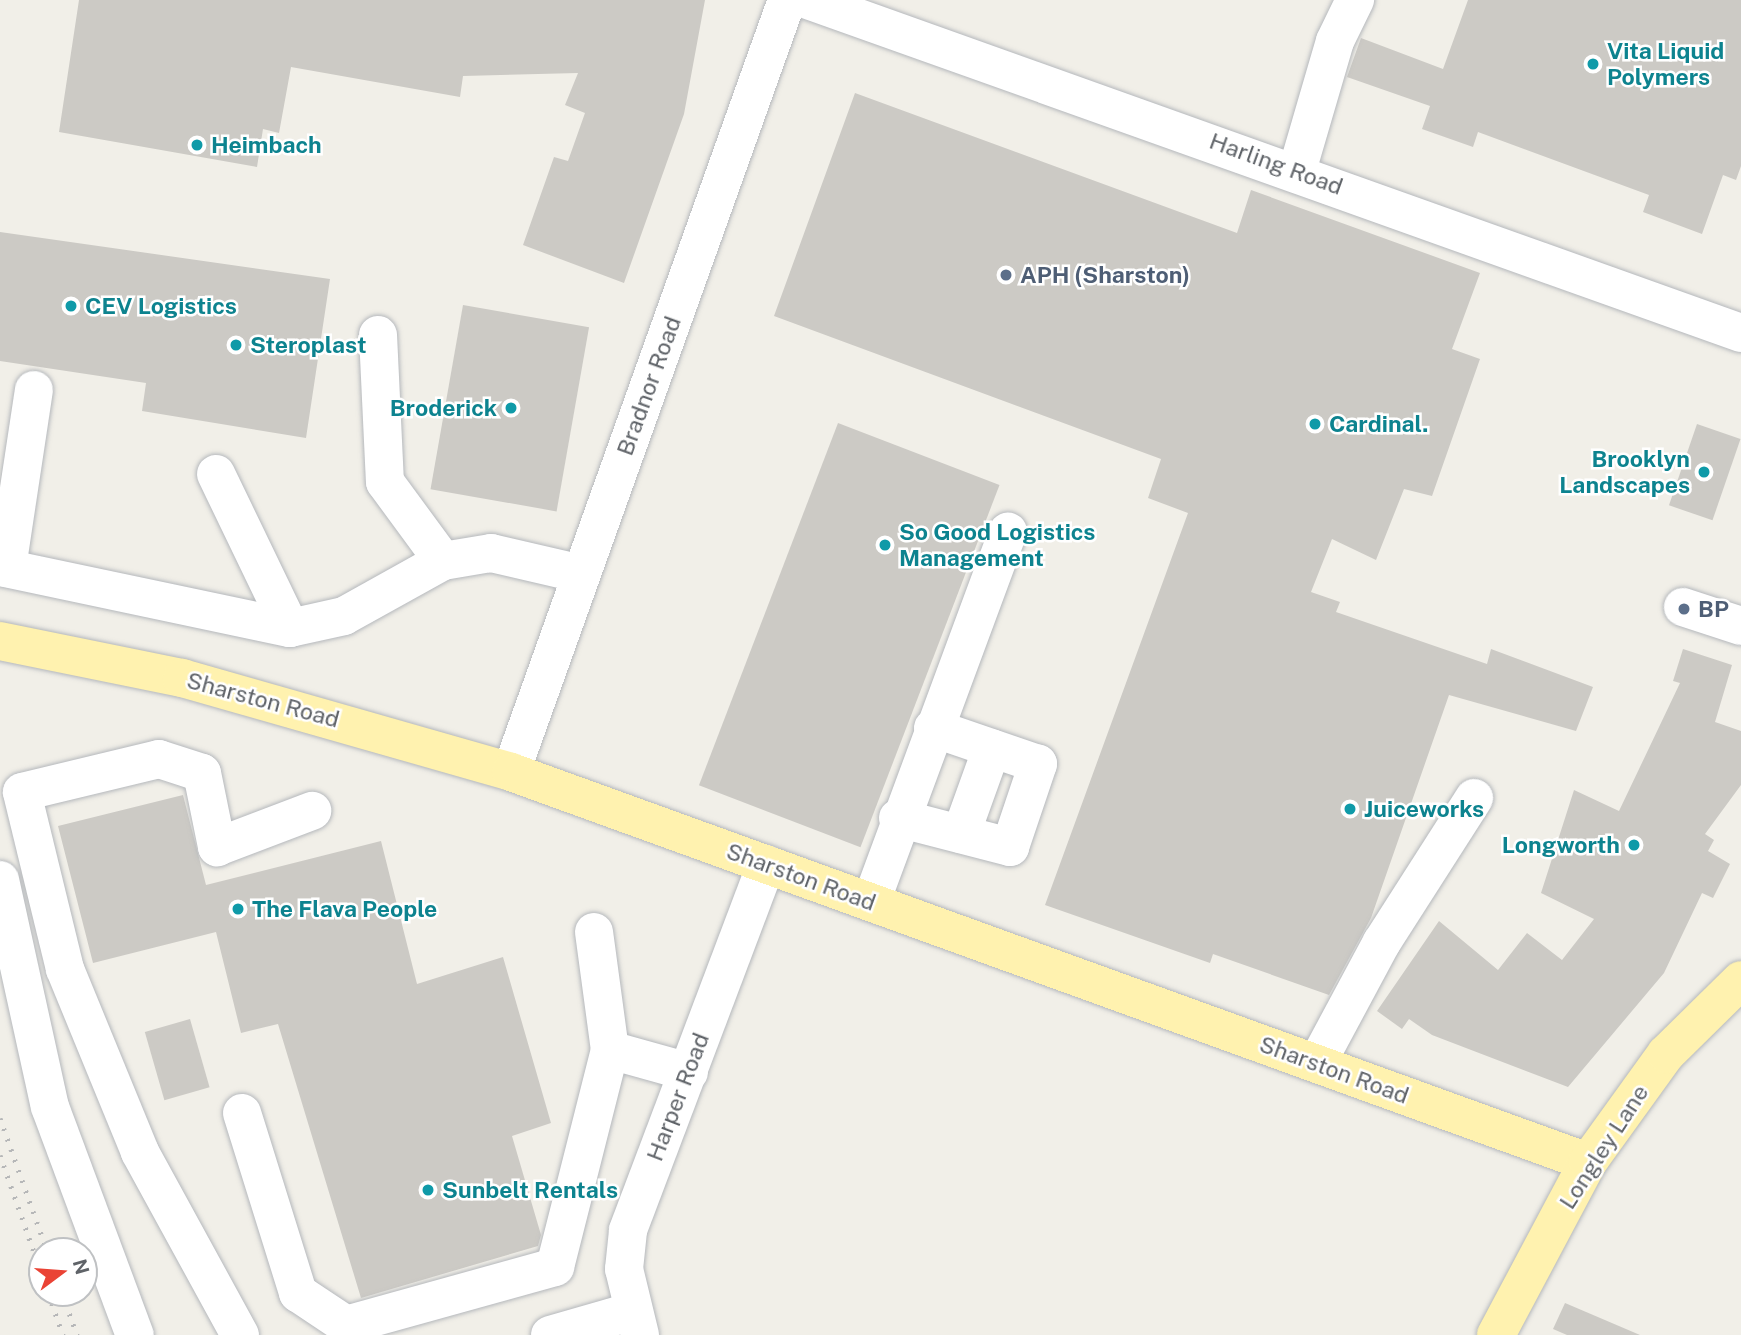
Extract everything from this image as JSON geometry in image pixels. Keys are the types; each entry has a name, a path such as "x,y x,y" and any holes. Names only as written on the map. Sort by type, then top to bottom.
{"main road":[{"name":"Sharston Road","path":"0,641 182,678 511,772 1588,1162"},
{"name":"Longley Lane","path":"1496,1335 1588,1162 1666,1054 1741,979"}],"street":[{"name":"Bradnor Road","path":"511,772 788,0"},
{"name":"Harling Road","path":"808,0 1297,171 1687,328 1740,329"},
{"path":"1297,171 1335,41 1355,0"},
{"path":"378,335 385,482 443,561"},
{"path":"34,390 3,567 289,628 344,616 443,561 491,554 581,574"},
{"path":"216,474 289,628"},
{"path":"871,902 898,818 1007,532"},
{"path":"1683,607 1741,626"},
{"path":"898,818 1010,846 1038,764 933,728"},
{"path":"961,834 992,748"},
{"path":"240,1335 140,1152 65,969 22,792 159,759 202,773 217,847 312,811"},
{"path":"1317,1063 1382,942 1474,798"},
{"name":"Harper Road","path":"636,1323 624,1269 628,1230 766,864"},
{"path":"0,880 50,1107 135,1335"},
{"path":"242,1113 298,1293 346,1325 555,1267 610,1050 594,932"},
{"path":"610,1050 689,1072"},
{"path":"550,1335 636,1323"}],"building":[{"name":"Heimbach","path":"79,0 705,0 684,114 624,283 523,245 554,157 568,161 585,113 565,105 578,73 463,76 460,97 291,67 279,133 263,129 257,167 59,132"},
{"name":"Vita Liquid Polymers","path":"1468,0 1741,0 1741,166 1736,180 1723,175 1702,234 1643,212 1649,195 1478,132 1473,147 1422,129 1430,106 1347,77 1361,38 1443,69"},
{"path":"855,93 1237,233 1251,190 1480,273 1452,349 1480,359 1432,496 1404,489 1376,560 1332,539 1311,592 1340,602 1336,612 1487,664 1491,649 1593,687 1576,731 1449,695 1371,918 1329,995 1213,954 1210,963 1045,905 1188,513 1148,498 1161,459 774,316"},
{"path":"0,232 330,279 306,438 142,411 146,383 0,361"},
{"name":"Broderick","path":"463,305 589,327 557,511 431,489"},
{"path":"838,423 1000,485 860,847 699,785"},
{"name":"Brooklyn Landscapes","path":"1697,424 1740,439 1712,520 1669,505"},
{"path":"1683,649 1732,665 1715,722 1741,731 1741,785 1705,834 1714,840 1708,851 1730,864 1713,898 1702,893 1664,973 1568,1087 1432,1035 1409,1019 1402,1029 1377,1011 1439,921 1498,970 1527,933 1562,960 1594,919 1541,893 1574,790 1619,811 1680,683 1673,681"},
{"path":"183,795 206,885 381,841 417,984 503,957 551,1123 512,1136 541,1235 538,1246 361,1298 278,1024 241,1033 216,932 93,963 58,826"},
{"path":"190,1019 210,1087 164,1100 145,1032"},
{"path":"1565,1303 1640,1335 1567,1335 1553,1329"}],"railway":[{"path":"0,1118 42,1237"},
{"path":"0,1155 29,1237"},
{"path":"53,1307 63,1335"},
{"path":"67,1307 77,1335"}],"place":[{"name":"Vita Liquid Polymers","path":"1593,64"},
{"name":"Heimbach","path":"197,145"},
{"name":"APH (Sharston)","path":"1006,275"},
{"name":"CEV Logistics","path":"71,306"},
{"name":"Steroplast","path":"236,345"},
{"name":"Broderick","path":"511,408"},
{"name":"Cardinal.","path":"1315,424"},
{"name":"Brooklyn Landscapes","path":"1704,472"},
{"name":"So Good Logistics Management","path":"885,545"},
{"name":"BP","path":"1684,609"},
{"name":"Juiceworks","path":"1350,809"},
{"name":"Longworth","path":"1634,845"},
{"name":"The Flava People","path":"238,909"},
{"name":"Sunbelt Rentals","path":"428,1190"}]}
